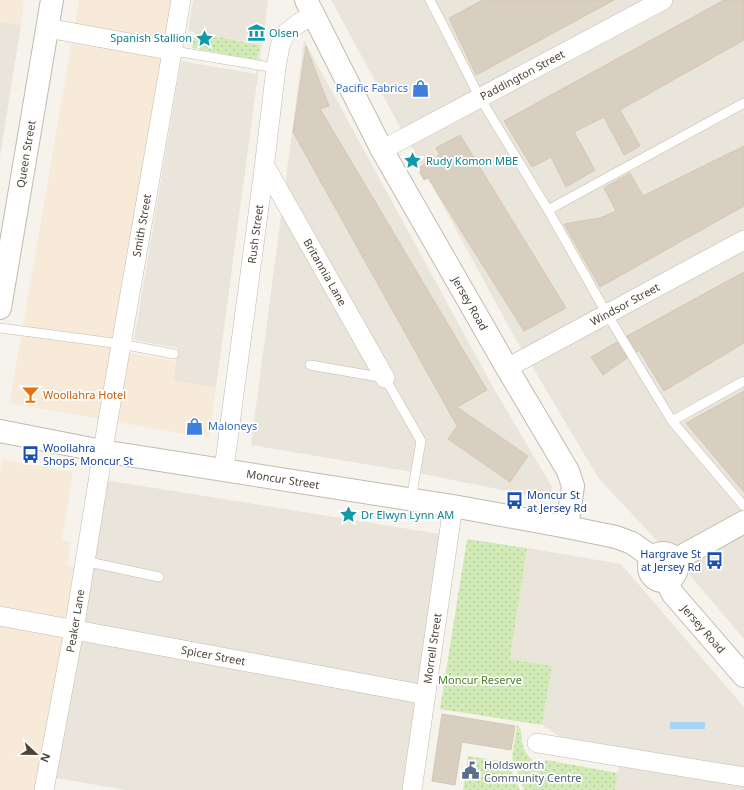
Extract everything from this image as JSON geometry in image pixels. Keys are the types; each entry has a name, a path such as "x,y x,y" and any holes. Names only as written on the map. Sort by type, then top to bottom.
{"street":[{"name":"Queen Street","path":"0,308 52,0"},
{"name":"Smith Street","path":"102,451 174,51 181,0"},
{"name":"Paddington Street","path":"382,150 663,0"},
{"name":"Rush Street","path":"224,469 280,46 285,34 299,23 310,8"},
{"name":"Jersey Road","path":"310,8 382,150 506,368 568,471 574,486 567,527"},
{"path":"47,28 174,51"},
{"name":"Britannia Lane","path":"264,166 385,378"},
{"name":"Windsor Street","path":"506,368 744,240"},
{"name":"Moncur Street","path":"0,432 102,451 411,499 567,527"},
{"name":"Peaker Lane","path":"44,790 74,630 102,451"},
{"name":"Morrell Street","path":"412,790 453,506"},
{"path":"675,560 744,522"},
{"path":"567,527 616,537 632,543 653,558"},
{"path":"664,553 675,560 676,573 666,581 657,580 651,574 649,566 653,558 664,553"},
{"name":"Jersey Road","path":"666,581 673,594 744,676"},
{"name":"Spicer Street","path":"0,616 426,695"},
{"path":"537,743 744,777"}],"lane":[{"path":"430,0 480,98 548,210 607,314 672,421 744,506"},
{"path":"174,51 276,68"},
{"path":"548,210 744,103"},
{"path":"0,328 121,344 174,354"},
{"path":"310,365 385,378"},
{"name":"Britannia Lane","path":"385,378 421,441 411,499"},
{"path":"672,421 744,381"},
{"path":"84,561 159,577"}],"shaded area":[{"path":"0,0 24,0 21,25 0,22"},
{"path":"79,0 171,0 111,350 176,361 173,381 216,388 209,438 13,404 10,401"},
{"path":"193,0 268,0 216,388 173,381 178,348 134,340 181,61 256,74 260,44 188,31"},
{"path":"331,0 744,0 744,639 694,580 599,479 514,336"},
{"path":"0,22 21,25 0,157"},
{"path":"304,40 493,387 552,487 551,494 543,498 418,473 251,445"},
{"path":"5,460 73,472 62,540 71,542 67,566 75,568 39,790 0,790 0,472 1,463"},
{"path":"105,480 446,535 404,790 126,790 56,778"},
{"path":"527,548 621,564 744,707 744,790 615,790 621,753 569,743 542,725 552,666 510,660"}],"green space":[{"path":"195,32 260,45 257,60 192,48"},
{"name":"Moncur Reserve","path":"467,539 527,548 510,659 552,666 542,725 440,709"},
{"path":"517,725 521,731 522,743 525,750 539,767 546,760 618,773 615,790 524,790 512,758"},
{"path":"468,756 508,762 520,790 463,790"}],"water":[{"path":"670,722 705,722 705,729 670,729"}],"building":[{"path":"483,0 614,0 476,75 449,18"},
{"path":"724,0 744,0 744,40 620,110 640,146 624,155 604,117 574,132 595,170 566,187 551,157 532,167 504,121"},
{"path":"306,46 329,106 320,109 487,390 457,407 528,456 510,482 448,439 457,426 293,132"},
{"path":"460,135 566,308 524,331 428,178 424,180 420,173 420,167 440,155 436,148"},
{"path":"744,146 744,206 600,287 564,224 600,218 616,211 604,188 630,173 643,196"},
{"path":"744,272 744,343 664,391 639,350 637,352 627,336"},
{"path":"617,342 627,358 603,375 591,357"},
{"path":"744,391 744,492 686,423"},
{"path":"442,714 515,726 511,750 462,742 455,785 432,781"}],"place":[{"name":"Olsen","path":"256,33"},
{"name":"Spanish Stallion","path":"205,38"},
{"name":"Pacific Fabrics","path":"421,88"},
{"name":"Rudy Komon MBE","path":"413,161"},
{"name":"Woollahra Hotel","path":"30,395"},
{"name":"Maloneys","path":"195,426"},
{"name":"Woollahra Shops, Moncur St","path":"30,454"},
{"name":"Moncur St at Jersey Rd","path":"514,501"},
{"name":"Dr Elwyn Lynn AM","path":"348,515"},
{"name":"Hargrave St at Jersey Rd","path":"714,560"},
{"name":"Holdsworth Community Centre","path":"471,771"}]}
